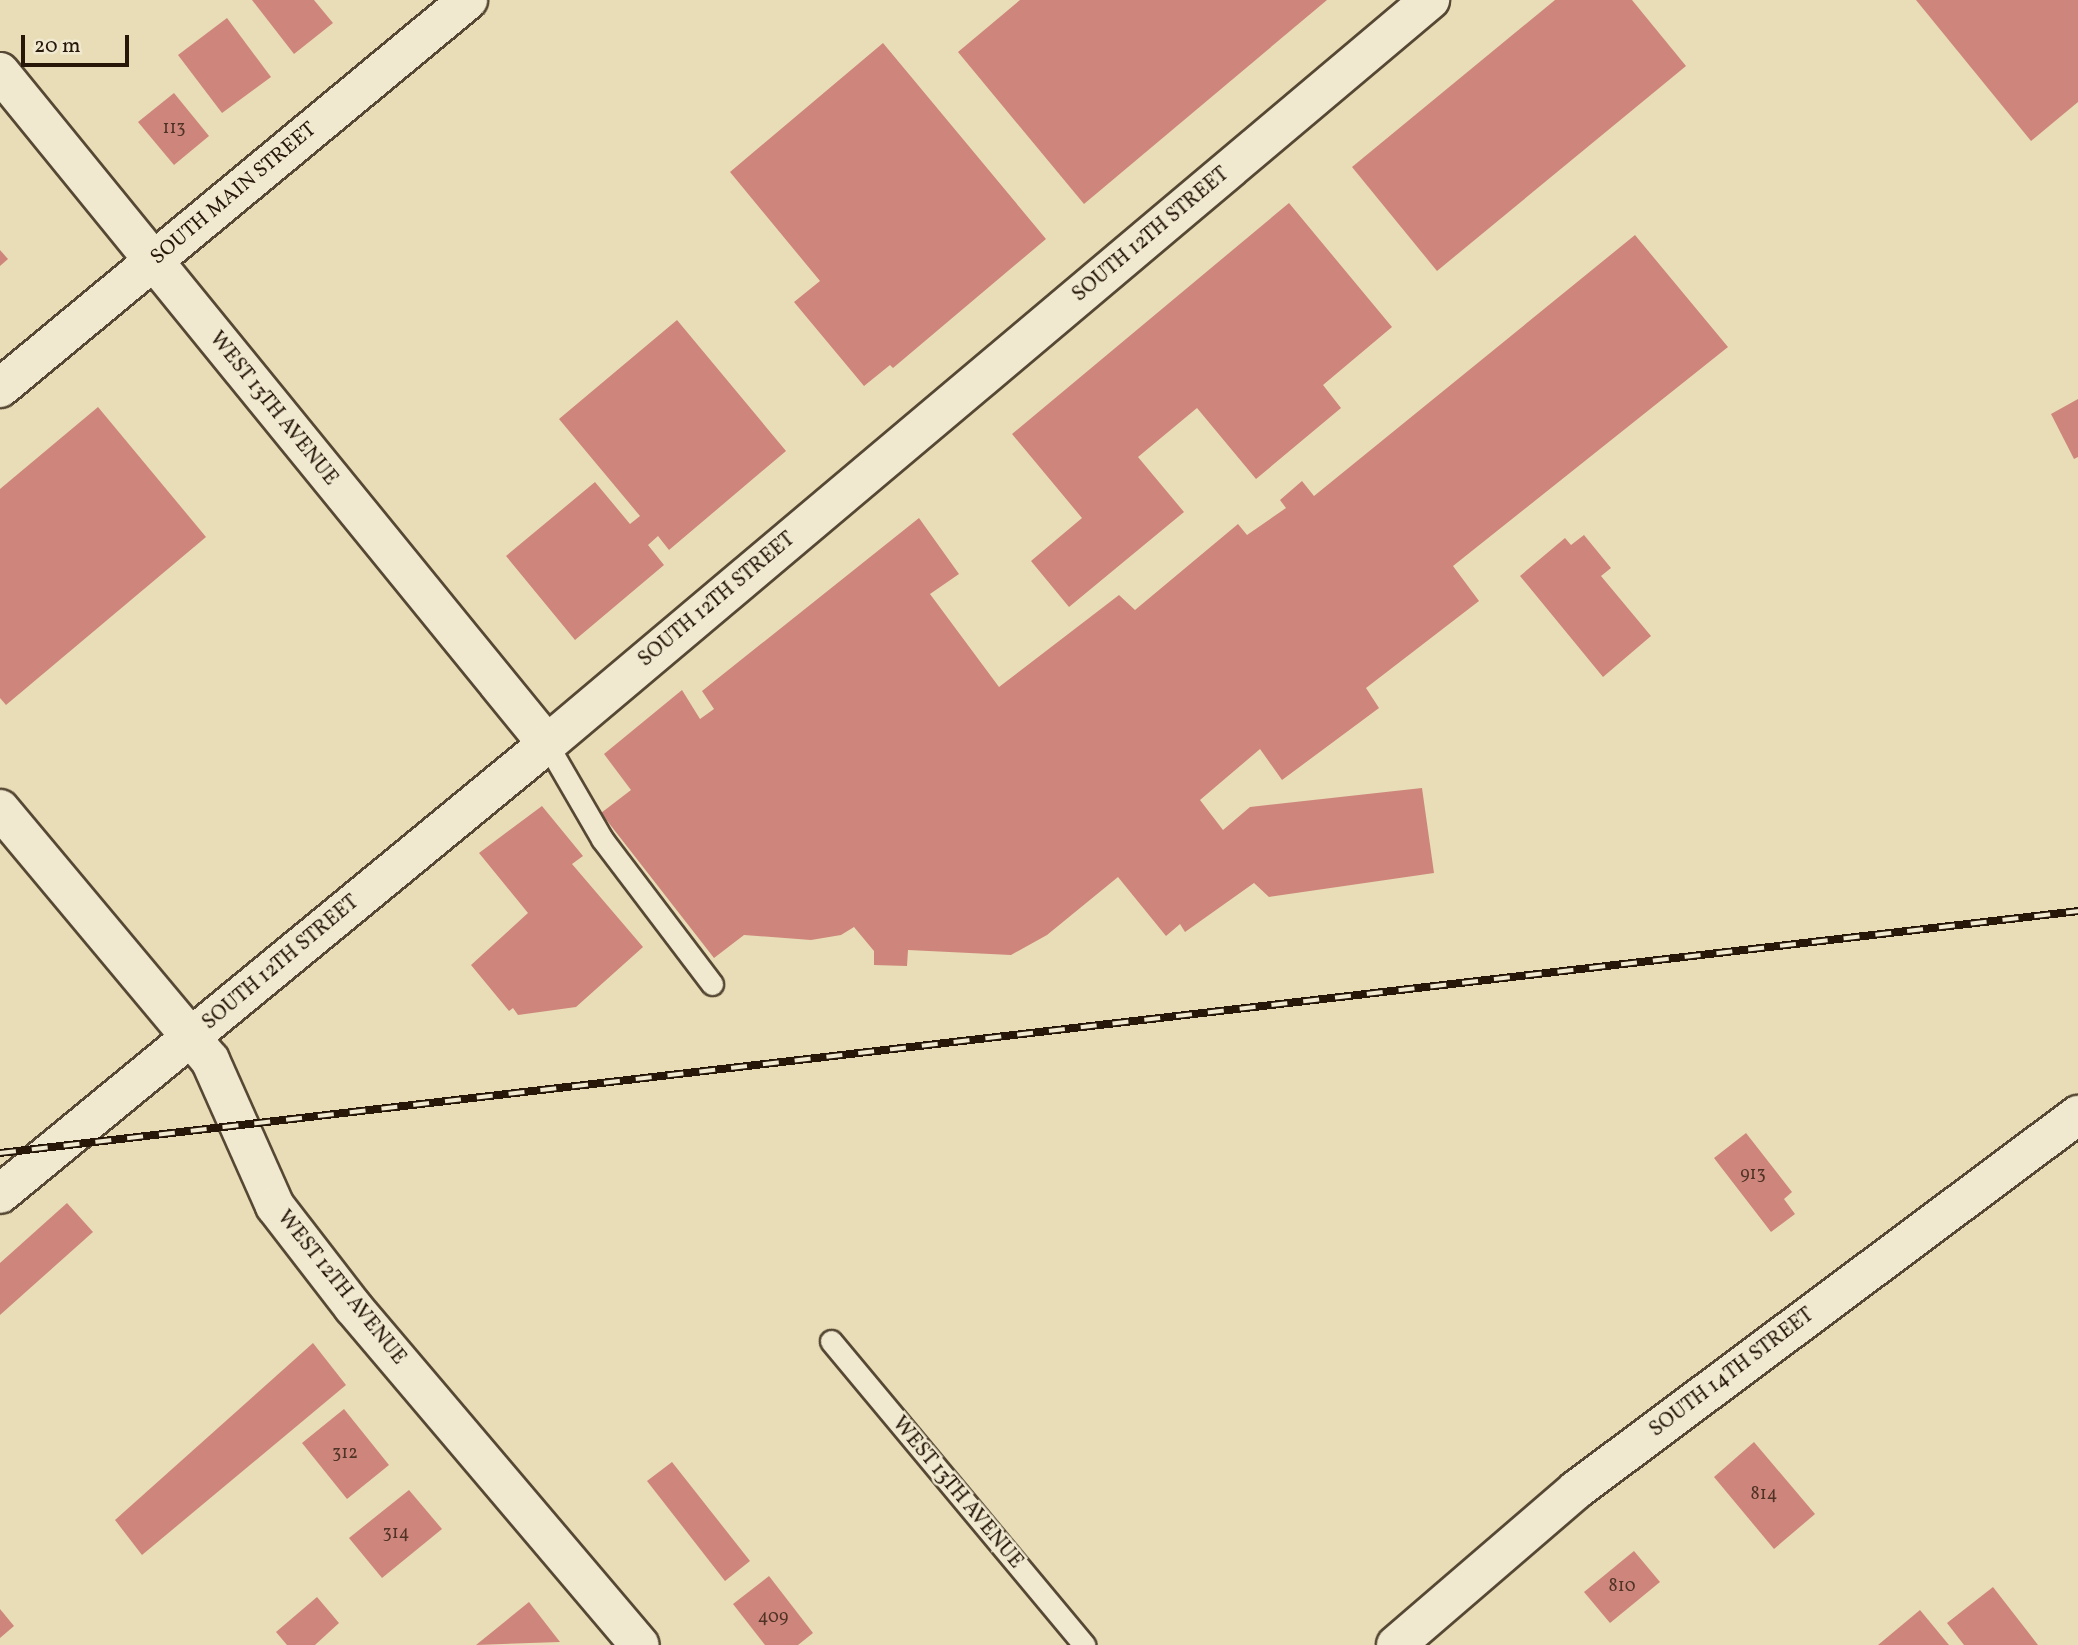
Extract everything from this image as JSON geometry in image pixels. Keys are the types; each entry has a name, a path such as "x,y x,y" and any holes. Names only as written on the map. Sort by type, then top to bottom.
{"street":[{"name":"SOUTH MAIN STREET","path":"0,388 468,0"},
{"name":"SOUTH 12TH STREET","path":"0,1194 547,744 1430,0"},
{"name":"WEST 13TH AVENUE","path":"0,72 547,744"},
{"name":"WEST 12TH AVENUE","path":"0,809 189,1039 210,1060 275,1206 353,1307 640,1645"},
{"name":"SOUTH 14TH STREET","path":"1396,1645 1576,1490 2078,1115"}],"lane":[{"path":"547,744 602,839 712,984"},
{"name":"WEST 13TH AVENUE","path":"831,1341 1084,1645"}],"building":[{"path":"252,0 314,0 333,23 294,54"},
{"path":"1020,0 1327,0 1084,204 958,52"},
{"path":"1555,0 1632,0 1686,66 1437,271 1352,167"},
{"path":"1916,0 2078,0 2078,102 2031,141"},
{"path":"227,18 271,77 222,113 178,55"},
{"path":"883,43 1046,239 893,368 890,365 864,386 794,302 820,281 730,172"},
{"path":"174,93 209,136 174,165 138,122"},
{"path":"1289,203 1392,327 1323,385 1341,408 1256,479 1197,408 1138,457 1184,512 1069,607 1031,561 1082,518 1012,434"},
{"path":"1635,235 1728,347 1453,566 1479,601 1366,688 1379,708 1282,780 1260,749 1200,800 1223,830 1250,807 1422,788 1434,873 1269,897 1254,883 1185,932 1180,924 1166,936 1118,877 1047,935 1011,955 908,950 907,966 874,965 874,951 854,927 841,935 811,940 744,935 714,958 601,813 631,790 604,754 682,690 700,719 714,709 702,691 919,518 959,574 930,594 999,687 1119,595 1135,610 1238,524 1247,535 1286,508 1280,500 1302,481 1314,496"},
{"path":"0,250 8,259 0,266"},
{"path":"677,320 786,451 669,550 658,536 648,545 664,565 575,640 506,556 595,482 630,524 640,516 559,419"},
{"path":"2078,399 2078,457 2074,459 2051,414"},
{"path":"98,407 206,537 6,705 0,698 0,489"},
{"path":"1584,535 1611,568 1601,576 1651,636 1603,677 1520,576 1565,538 1571,545"},
{"path":"542,806 583,856 572,864 643,947 576,1007 518,1015 513,1008 509,1011 471,965 528,913 479,853"},
{"path":"1746,1133 1792,1192 1784,1199 1795,1214 1771,1232 1714,1158"},
{"path":"67,1203 93,1232 0,1315 0,1263"},
{"path":"313,1343 346,1385 142,1555 115,1520"},
{"path":"344,1409 389,1465 347,1499 302,1443"},
{"path":"1754,1442 1815,1514 1774,1549 1714,1477"},
{"path":"672,1462 750,1561 725,1581 647,1481"},
{"path":"409,1490 442,1529 382,1578 349,1538"},
{"path":"1634,1551 1660,1582 1610,1623 1584,1592"},
{"path":"769,1576 813,1633 798,1645 765,1645 733,1604"},
{"path":"1993,1587 2038,1645 1964,1645 1947,1623"},
{"path":"317,1597 339,1623 315,1645 287,1645 276,1632"},
{"path":"529,1602 560,1642 476,1645"},
{"path":"0,1609 14,1626 0,1638"},
{"path":"1920,1610 1949,1645 1878,1645"}],"railway":[{"path":"0,1153 2078,911"}]}
